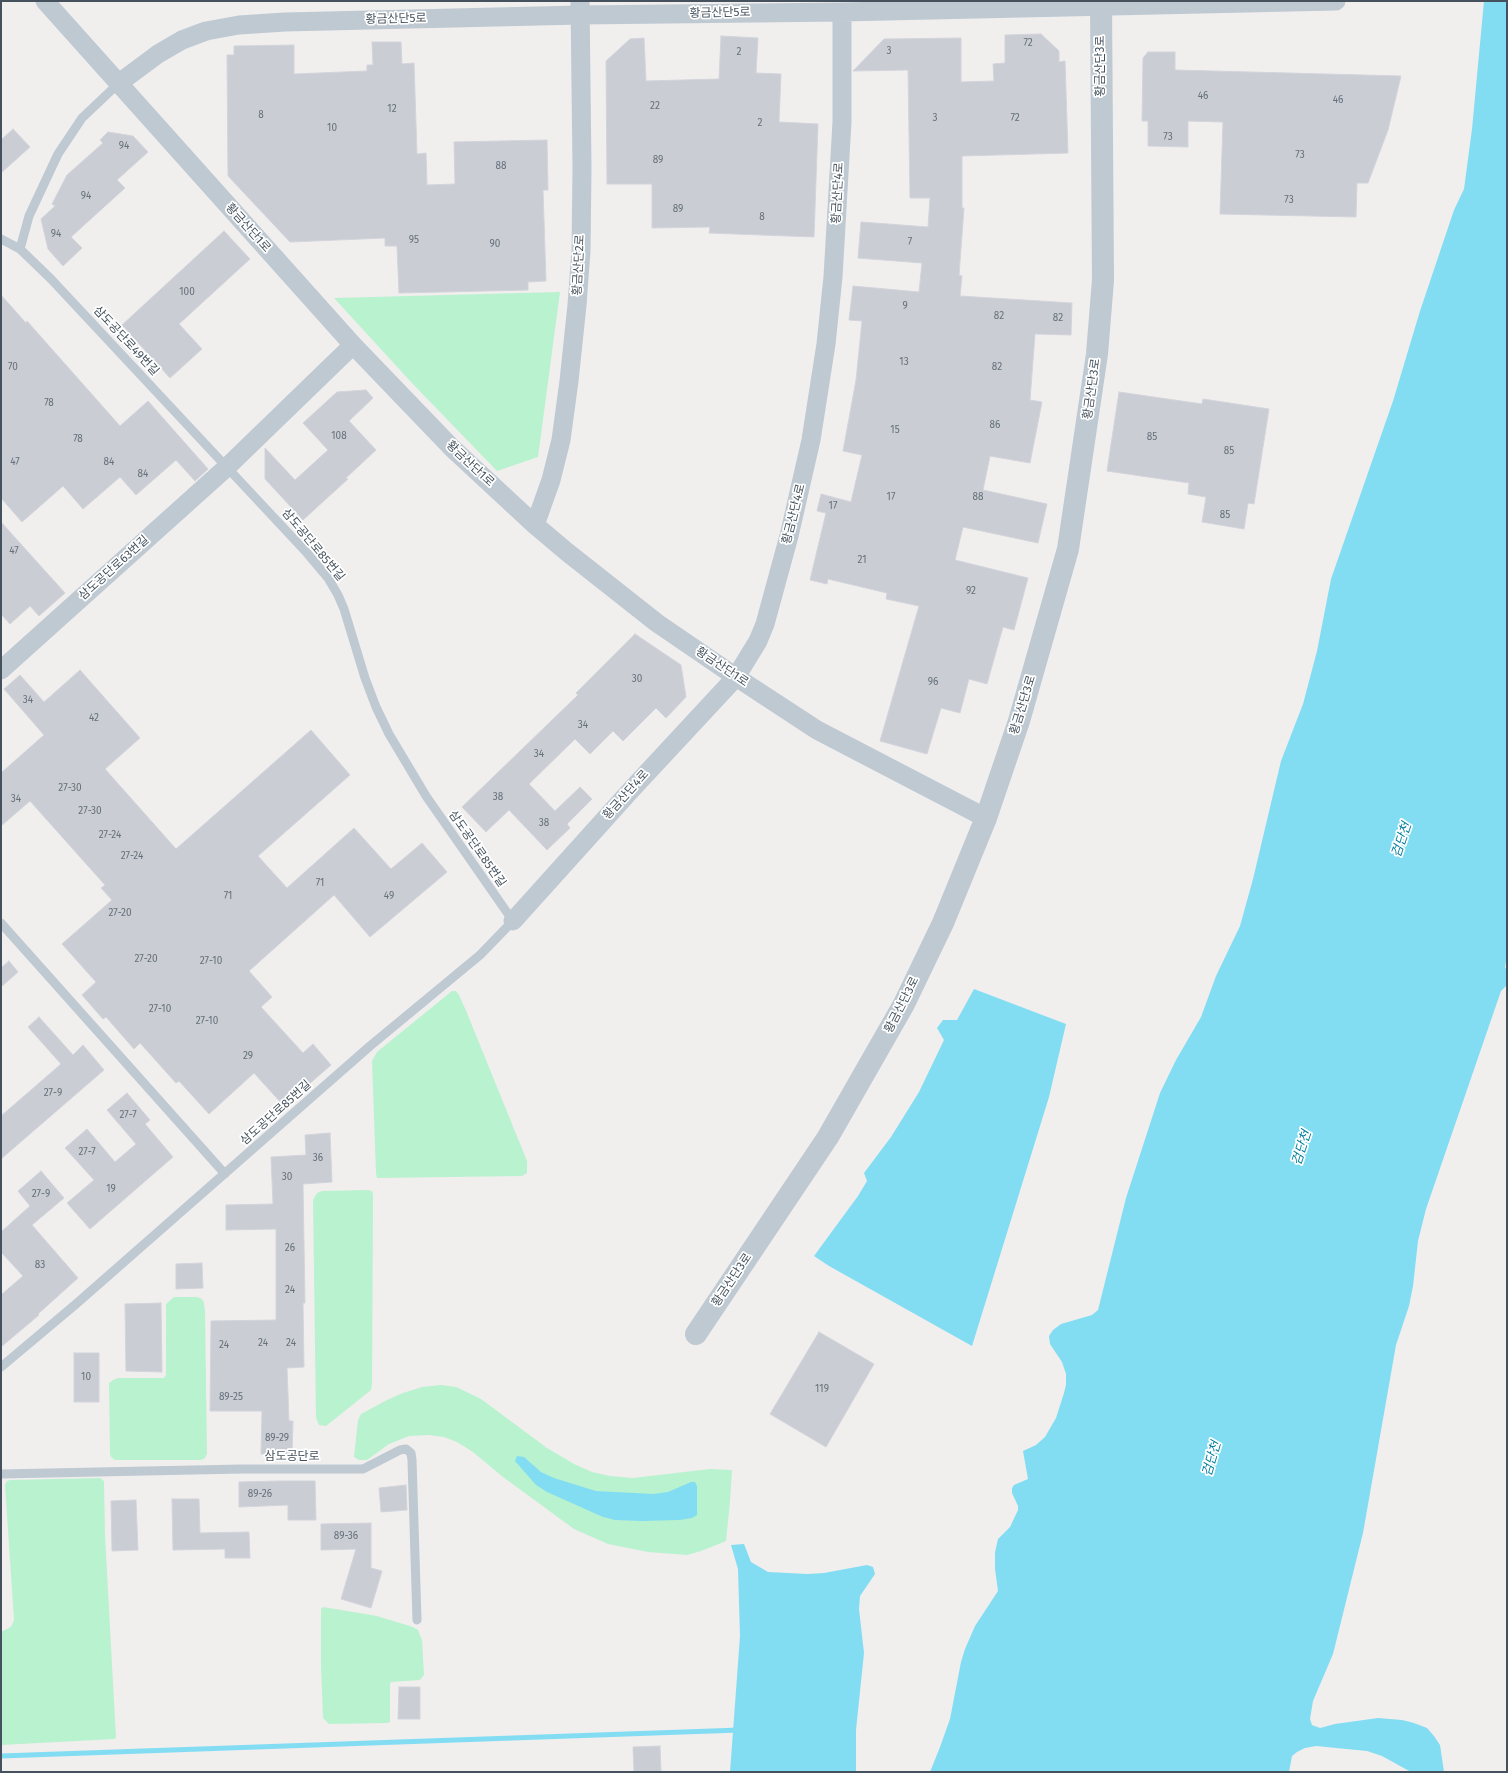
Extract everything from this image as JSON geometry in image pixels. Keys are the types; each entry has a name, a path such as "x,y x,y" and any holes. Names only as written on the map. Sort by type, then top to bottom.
{"street":[{"name":"황금산단1로","path":"45,1 354,345 452,448 535,525 657,623 817,730 986,818"},
{"name":"황금산단5로","path":"119,82 158,54 182,40 206,31 239,25 580,8 842,12 1101,4 1336,1"},
{"name":"황금산단3로","path":"696,1334 828,1137 866,1073 904,1004 943,923 986,818 1019,721 1068,548 1097,354 1103,280 1101,4"},
{"name":"황금산단2로","path":"535,525 551,480 561,440 577,305 581,250 582,168 580,8"},
{"name":"황금산단4로","path":"513,921 631,790 736,677 758,641 765,624 789,536 811,440 819,395 833,277 837,224 842,122 842,12"},
{"name":"삼도공단로63번길","path":"1,670 227,467 354,345"}],"lane":[{"path":"20,249 30,216 58,154 82,118 119,82"},
{"name":"삼도공단로49번길","path":"2,238 20,249 51,279 227,467"},
{"name":"삼도공단로85번길","path":"1,1367 226,1174 370,1046 480,955 513,921 426,796 389,734 376,707 365,678 344,609 328,578 307,553 227,467"},
{"path":"1,923 226,1174"},
{"name":"삼도공단로","path":"1,1474 218,1469 363,1469 400,1450 406,1449 411,1453 412,1460 416,1620"}],"green space":[{"path":"560,292 538,457 497,471 411,382 334,298"},
{"path":"452,991 456,991 459,995 467,1013 527,1161 527,1173 522,1176 377,1178 372,1061 377,1052"},
{"path":"322,1191 372,1191 373,1194 371,1390 326,1426 319,1425 316,1418 313,1200 317,1193"},
{"path":"174,1297 197,1297 202,1299 204,1303 207,1454 204,1459 200,1460 115,1460 110,1454 109,1383 118,1378 164,1378 166,1375 166,1304"},
{"path":"441,1385 456,1387 481,1399 547,1448 574,1464 592,1472 610,1476 633,1478 710,1469 732,1470 726,1541 687,1555 648,1552 608,1544 574,1529 503,1477 473,1452 457,1442 444,1437 429,1435 409,1436 389,1444 367,1460 359,1460 354,1457 358,1420 361,1414 403,1393 422,1387"},
{"path":"100,1478 104,1481 105,1535 116,1738 1,1745 1,1632 11,1627 14,1620 5,1485 7,1481 10,1480"},
{"path":"323,1607 377,1616 413,1627 418,1630 422,1640 424,1675 420,1680 391,1682 390,1722 329,1724 323,1718 321,1609"}],"water":[{"name":"검단천","path":"1484,1 1507,1 1507,956 1505,967 1507,971 1507,985 1501,991 1426,1209 1418,1241 1413,1286 1409,1306 1396,1345 1363,1533 1333,1654 1313,1701 1310,1719 1312,1725 1320,1728 1335,1724 1378,1718 1402,1720 1427,1728 1440,1745 1444,1772 1411,1772 1382,1756 1367,1751 1316,1746 1305,1748 1292,1756 1289,1772 930,1772 950,1719 965,1649 975,1626 998,1591 995,1569 995,1552 998,1539 1010,1527 1018,1510 1018,1506 1012,1493 1012,1488 1014,1485 1028,1479 1023,1451 1036,1445 1045,1437 1056,1418 1064,1393 1066,1374 1062,1362 1050,1344 1049,1336 1053,1330 1061,1324 1092,1315 1098,1310 1126,1198 1160,1093 1176,1060 1201,1017 1216,976 1240,926 1253,879 1281,761 1303,704 1317,651 1331,579 1393,401 1420,311 1454,210 1464,189 1472,129"},
{"path":"974,989 1066,1024 1049,1097 972,1346 829,1266 814,1256 858,1196 867,1181 864,1173 891,1137 919,1092 944,1040 937,1028 943,1020 957,1020"},
{"path":"517,1456 524,1457 541,1472 554,1478 596,1491 654,1494 668,1492 691,1482 695,1482 697,1486 697,1515 692,1518 680,1520 642,1521 615,1520 603,1517 547,1492 536,1485 515,1461"},
{"path":"744,1544 751,1562 768,1572 808,1574 824,1573 867,1565 873,1567 875,1574 860,1596 859,1609 864,1653 856,1730 856,1772 730,1772 740,1636 738,1569 731,1545"}],"building":[{"path":"1041,34 1059,51 1059,62 1065,61 1068,153 962,156 962,208 964,208 959,275 962,276 960,296 1072,303 1071,335 1035,334 1030,400 1042,402 1030,463 990,456 983,490 1047,504 1038,543 963,527 955,560 1028,578 1014,630 1003,627 987,684 969,679 960,713 941,708 927,754 880,741 919,606 886,599 887,593 828,579 827,584 810,580 826,513 817,511 821,494 851,502 862,455 843,451 856,380 862,321 849,320 853,286 919,292 922,263 858,258 861,222 928,227 930,198 910,198 908,70 853,71 884,39 961,38 961,82 994,81 993,64 1005,63 1005,35"},
{"path":"721,36 758,38 756,73 781,74 779,122 818,124 814,237 709,233 710,227 652,228 652,184 607,184 606,61 630,39 644,38 646,81 719,79"},
{"path":"372,42 401,42 402,64 414,63 417,154 426,153 427,185 455,184 454,142 547,140 548,190 543,190 546,281 528,282 528,290 399,293 397,246 385,246 385,238 290,242 228,176 227,55 234,55 234,46 294,45 294,74 367,71 367,65 373,65"},
{"path":"1148,52 1175,52 1175,70 1401,76 1388,130 1368,183 1357,183 1356,217 1220,214 1223,122 1188,121 1188,147 1148,146 1148,121 1142,121 1143,58"},
{"path":"13,129 30,147 1,173 1,140"},
{"path":"108,132 133,136 148,152 117,180 125,188 71,237 82,248 63,266 48,249 41,219 55,206 52,204 67,175 103,143 100,140"},
{"path":"224,231 250,259 179,324 202,349 170,378 122,325"},
{"path":"1,295 26,323 27,321 120,426 148,401 208,469 195,481 176,460 136,495 120,477 83,509 63,486 22,522 1,498"},
{"path":"366,390 373,398 349,421 376,450 346,478 348,479 303,520 265,479 265,448 295,480 328,450 303,423 337,392"},
{"path":"1119,392 1202,404 1203,399 1269,409 1254,504 1248,503 1244,529 1202,522 1206,497 1188,494 1189,483 1107,471"},
{"path":"1,522 65,593 39,616 30,606 10,624 1,614"},
{"path":"635,634 681,665 686,697 666,718 656,708 623,741 613,731 590,754 575,739 529,784 555,811 580,787 592,799 567,824 570,828 547,850 509,810 486,832 462,807 578,695 576,693"},
{"path":"80,670 140,738 105,769 176,849 311,730 350,775 258,856 287,888 354,828 391,869 422,843 447,872 370,937 334,895 249,971 272,997 261,1007 303,1053 313,1044 331,1065 284,1106 254,1073 209,1114 179,1081 176,1083 140,1043 134,1049 106,1017 103,1019 82,995 96,982 62,944 112,900 101,888 105,885 30,801 1,826 1,773 44,735 4,689 20,675 44,702"},
{"path":"9,961 18,972 1,987 1,968"},
{"path":"39,1017 73,1055 83,1045 104,1070 1,1159 1,1116 61,1064 28,1027"},
{"path":"127,1093 150,1120 145,1124 173,1157 90,1229 67,1203 94,1180 65,1148 87,1129 115,1162 136,1144 107,1110"},
{"path":"330,1133 332,1182 303,1184 305,1303 303,1303 304,1367 287,1368 289,1421 293,1421 292,1455 261,1454 262,1411 210,1411 211,1321 276,1320 276,1229 226,1230 226,1205 273,1204 271,1157 306,1155 305,1135"},
{"path":"41,1171 64,1198 32,1225 78,1278 38,1314 39,1315 1,1347 1,1295 23,1276 1,1252 1,1232 30,1206 18,1191"},
{"path":"202,1263 203,1288 176,1289 176,1264"},
{"path":"161,1303 162,1372 126,1371 125,1304"},
{"path":"819,1332 874,1364 826,1447 770,1414"},
{"path":"74,1353 99,1353 99,1402 74,1402"},
{"path":"315,1481 316,1520 288,1520 288,1505 239,1507 239,1482"},
{"path":"406,1485 407,1510 381,1512 379,1488"},
{"path":"172,1499 199,1499 200,1533 249,1532 250,1558 225,1558 225,1549 173,1550"},
{"path":"136,1500 138,1550 112,1551 111,1501"},
{"path":"371,1523 371,1568 382,1571 371,1608 341,1599 356,1549 321,1550 321,1524"},
{"path":"399,1687 420,1687 420,1719 398,1719"},
{"path":"660,1746 661,1772 634,1772 633,1747"}],"waterway":[{"path":"1,1756 740,1730"}]}
